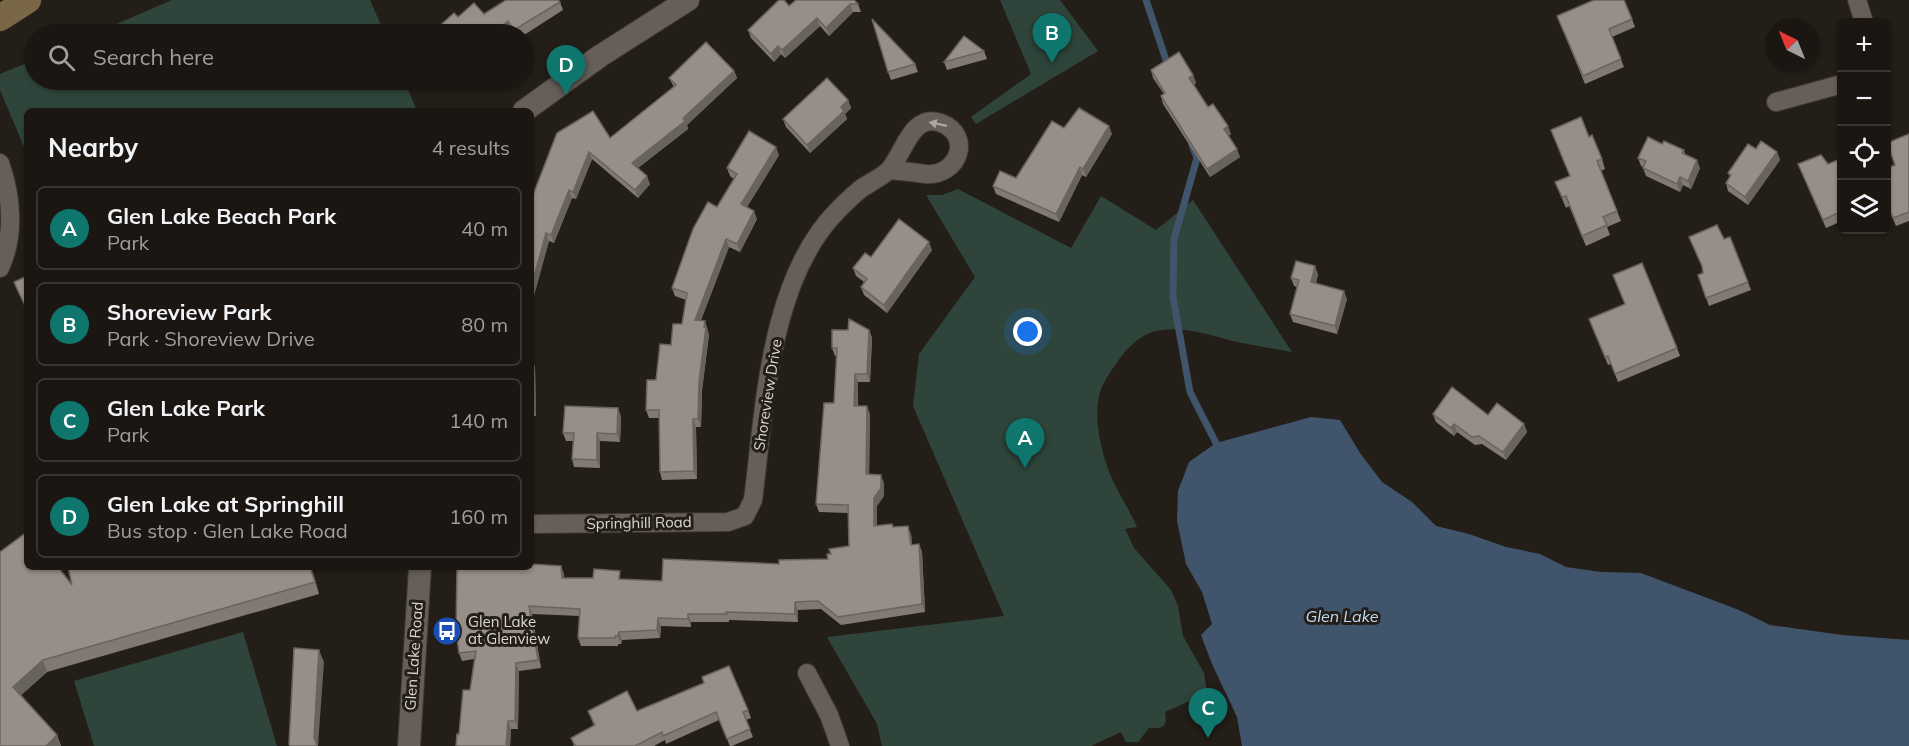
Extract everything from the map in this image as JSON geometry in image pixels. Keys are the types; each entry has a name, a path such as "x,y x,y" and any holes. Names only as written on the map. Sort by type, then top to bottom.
{"main road":[{"path":"0,18 28,0"}],"street":[{"path":"528,108 600,56 688,0"},
{"path":"1857,0 1863,18"},
{"path":"1776,102 1837,85"},
{"path":"0,163 6,180 11,222 8,243 0,268"},
{"name":"Shoreview Drive","path":"745,516 753,500 770,363 780,321 796,275 816,238 837,210 862,188 889,170"},
{"name":"Springhill Road","path":"534,524 728,522 745,516"},
{"name":"Glen Lake Road","path":"409,746 420,570"},
{"path":"807,673 829,715 840,746"}],"green space":[{"path":"172,0 370,0 381,24 116,24"},
{"path":"1000,0 1060,0 1098,51 976,124 971,117 1031,74"},
{"path":"24,64 24,90 408,90 416,108 24,108 24,147 0,90 0,74"},
{"path":"958,189 1071,248 1101,196 1156,230 1193,200 1292,352 1179,329 1161,330 1147,334 1131,345 1113,367 1101,389 1097,412 1103,452 1111,477 1137,527 1125,529 1134,548 1171,590 1178,606 1183,636 1204,673 1207,693 1165,712 1165,725 1149,728 1138,742 1126,742 1121,732 1091,746 882,746 877,724 827,637 1004,616 913,406 919,354 975,277 926,195 942,195"},
{"path":"243,632 277,746 94,746 74,681"}],"water":[{"name":"Glen Lake","path":"1311,417 1340,420 1360,453 1382,482 1412,502 1436,526 1469,534 1506,547 1540,554 1566,567 1601,572 1641,573 1739,610 1770,625 1842,635 1909,640 1909,746 1242,746 1237,717 1201,635 1212,624 1202,592 1186,564 1177,521 1178,491 1189,462 1216,443"}],"building":[{"path":"506,0 558,0 560,2 524,24 510,24 508,21 505,24 442,24 454,13 458,17 474,3 484,14"},
{"path":"779,0 784,0 789,6 796,0 854,0 858,4 850,4 826,28 817,18 782,50 778,46 771,54 748,30"},
{"path":"1594,0 1624,0 1632,19 1609,29 1621,59 1583,76 1557,16"},
{"path":"872,19 915,64 888,72"},
{"path":"964,36 984,51 944,62"},
{"path":"706,42 734,71 683,118 685,121 632,163 647,176 635,190 589,152 573,192 569,190 551,235 546,233 534,277 534,192 557,133 593,111 610,138 676,85 669,78"},
{"path":"1179,52 1193,75 1189,78 1208,107 1213,104 1228,126 1224,129 1237,149 1207,169 1161,96 1165,93 1151,70"},
{"path":"827,78 848,100 841,107 844,111 807,145 783,119"},
{"path":"1079,108 1109,126 1083,169 1080,167 1056,214 993,186 1000,171 1016,178 1052,121 1064,128"},
{"path":"1581,117 1602,159 1597,161 1617,211 1603,217 1607,225 1582,236 1566,196 1562,197 1555,182 1570,176 1551,130"},
{"path":"749,131 776,147 741,204 754,211 737,244 726,239 695,320 705,321 704,327 706,327 699,382 698,419 693,419 694,471 660,472 659,410 646,410 647,380 656,380 660,344 671,345 673,324 682,324 687,293 672,288 693,229 708,202 717,207 737,174 727,168"},
{"path":"1909,134 1909,212 1893,218 1891,213 1891,166 1895,165 1891,154 1891,141"},
{"path":"1648,137 1662,144 1664,141 1684,150 1682,153 1697,160 1688,181 1680,177 1677,184 1643,168 1646,161 1638,158"},
{"path":"1761,141 1777,152 1745,197 1726,183 1731,175 1728,173 1748,144 1756,149"},
{"path":"1821,155 1828,164 1837,160 1837,213 1823,220 1798,164"},
{"path":"899,219 929,242 884,305 861,287 867,279 853,268 865,253 871,257"},
{"path":"1717,225 1724,239 1730,237 1748,282 1706,298 1698,275 1703,273 1702,266 1689,237"},
{"path":"1296,261 1315,266 1311,282 1344,291 1335,326 1290,314 1299,280 1291,278"},
{"path":"1642,263 1677,348 1615,374 1589,319 1625,304 1613,275"},
{"path":"24,277 24,304 14,282"},
{"path":"849,319 869,330 867,374 855,374 854,406 867,406 866,474 881,475 881,488 874,498 874,526 892,524 893,527 908,526 911,545 919,544 922,604 838,617 818,601 795,602 795,614 726,612 727,614 688,614 688,619 658,618 657,630 619,632 615,638 578,638 580,609 529,606 538,660 516,663 515,721 508,721 506,746 456,746 463,690 470,690 476,651 459,653 456,632 457,570 534,570 534,564 561,566 562,578 593,578 594,569 620,571 619,579 662,581 663,559 779,564 779,560 828,559 827,554 831,554 829,549 849,546 848,505 816,504 824,403 834,403 837,348 832,348 832,330 848,330"},
{"path":"1452,387 1488,415 1497,403 1524,424 1503,452 1479,436 1472,437 1454,424 1451,428 1433,414"},
{"path":"565,406 618,408 617,434 597,433 597,460 572,459 574,433 563,433"},
{"path":"24,534 24,570 60,570 72,585 69,570 311,570 315,582 43,660 13,687 57,735 46,746 0,746 0,552"},
{"path":"294,648 319,650 314,737 317,746 290,746 289,744"},
{"path":"729,666 748,710 743,712 750,729 727,739 716,712 663,736 662,732 635,746 574,746 571,738 595,725 588,711 627,691 637,711 704,683 702,677"}],"waterway":[{"path":"1146,0 1169,69"},
{"path":"1192,145 1197,158 1174,239 1173,297 1190,392 1216,443"}],"place":[{"name":"Shoreview Park","path":"1052,63"},
{"name":"Glen Lake at Springhill","path":"566,95"},
{"name":"Glen Lake Beach Park","path":"1025,468"},
{"name":"Glen Lake at Glenview","path":"447,631"},
{"name":"Glen Lake Park","path":"1208,738"}]}
